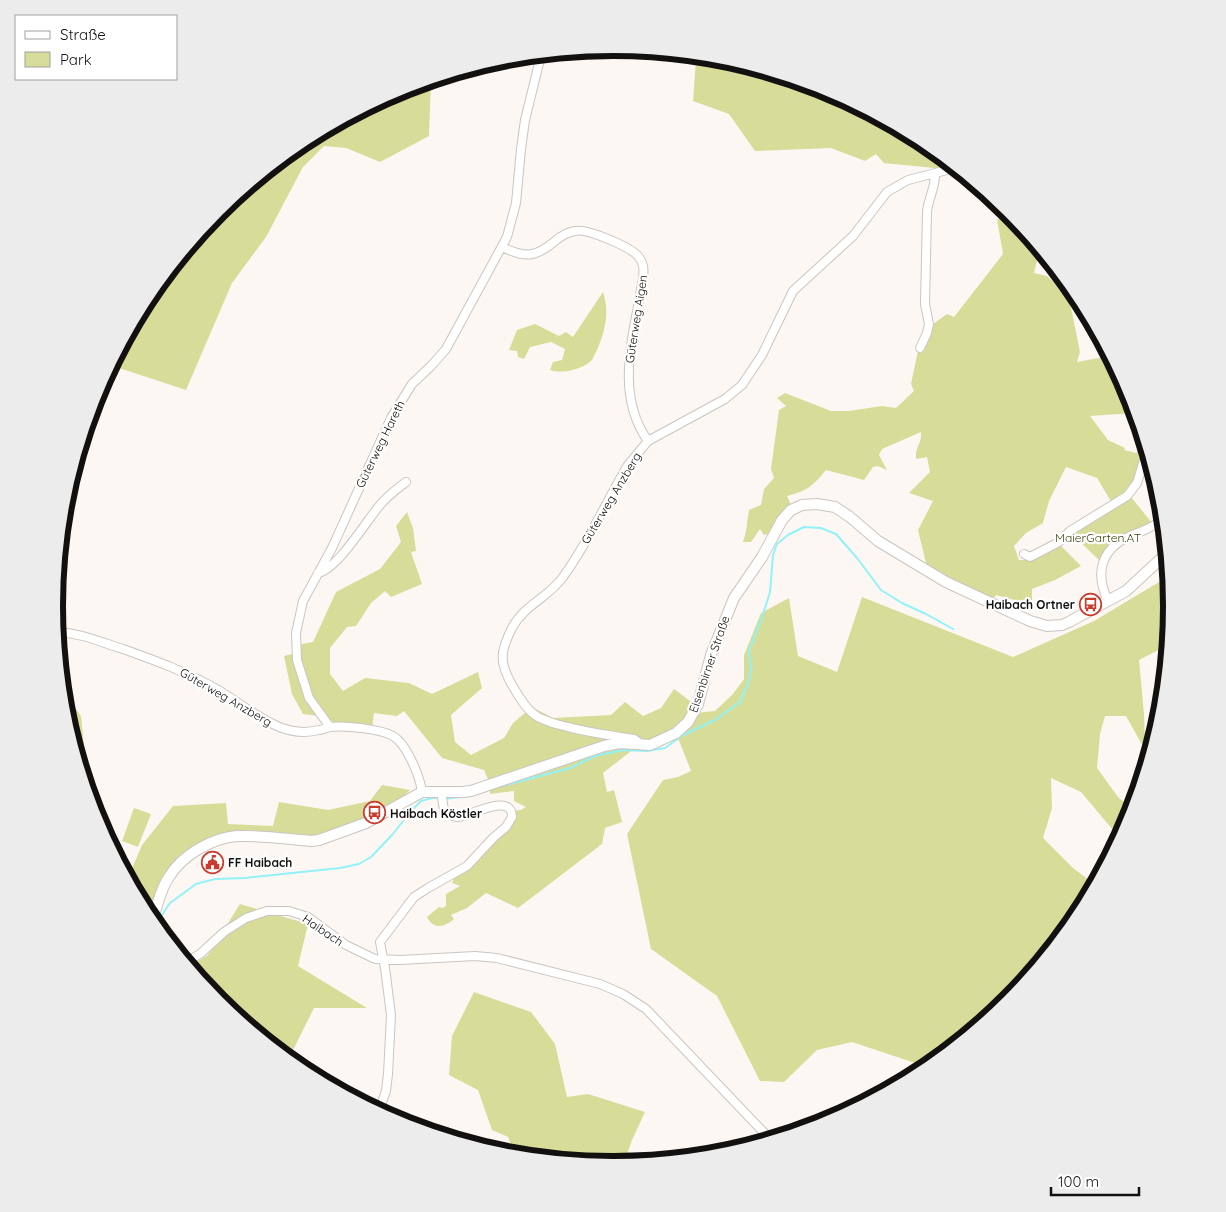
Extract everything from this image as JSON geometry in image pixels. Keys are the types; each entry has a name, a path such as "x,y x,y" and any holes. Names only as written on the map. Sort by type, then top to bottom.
{"main road":[{"name":"Eisenbirner Straße","path":"156,911 170,875 191,854 211,843 236,836 319,840 366,823 422,792 441,796 471,790 604,746 620,744 639,745 657,742 676,733 694,713 711,655 734,598 762,557 782,520 791,510 802,505 817,504 835,507 878,541 946,582 1047,626 1062,625 1108,601 1136,583 1161,559"}],"street":[{"name":"Güterweg Hareth","path":"330,727 309,698 301,674 296,650 297,624 301,606 342,526 390,418 412,384 436,362 446,349 507,238 513,216 522,136 539,61"},
{"name":"Güterweg Anzberg","path":"639,745 634,739 560,725 540,719 534,715 526,706 504,669 502,657 504,648 517,620 525,610 562,580 628,465 648,440 725,399 742,385 757,365 788,300 800,283 849,240 887,192 908,180 948,170"},
{"path":"920,348 929,324 925,304 927,218 929,198 935,173"},
{"name":"Güterweg Aigen","path":"502,248 519,254 536,254 563,235 579,230 622,246 639,257 643,264 644,278 629,365 628,384 633,410 648,440"},
{"path":"1024,554 1030,557 1059,542 1070,531 1128,496 1137,483 1144,465"},
{"path":"318,573 334,562 384,501 406,482"},
{"path":"1108,601 1101,579 1101,569 1105,558 1122,540 1148,530 1156,524"},
{"name":"Güterweg Anzberg","path":"64,633 89,637 165,664 210,686 282,728 305,732 330,727 372,730 396,737 418,771 422,792"},
{"path":"382,1104 386,1091 391,1033 391,1008 380,942 408,904 428,888 467,866 494,836 506,827 512,817 510,810 506,807 498,806 490,806 462,816 452,816 444,810 441,796"},
{"name":"Haibach","path":"192,959 200,954 230,927 253,915 274,910 289,911 308,917 353,949 370,957 384,960 486,957 578,978 611,988 639,1004 656,1019 765,1134"}],"green space":[{"path":"696,63 755,75 790,85 856,113 888,130 946,169 884,163 876,154 865,161 831,148 755,151 729,114 693,101"},
{"path":"431,87 429,136 380,162 346,148 324,146 303,167 266,237 232,283 186,390 119,368 137,331 156,301 177,271 224,217 278,170 338,130 370,113"},
{"path":"1003,218 1038,259 1034,273 1047,276 1070,301 1080,352 1077,362 1103,357 1128,413 1090,416 1108,440 1125,448 1124,450 1141,454 1143,462 1129,493 1112,503 1097,478 1066,467 1049,501 1043,523 1026,533 1014,546 1019,560 1033,560 1060,545 1081,566 1055,580 1032,589 1032,605 996,595 993,600 927,567 918,530 933,501 909,493 930,472 927,457 916,459 921,432 882,449 879,455 887,470 878,466 873,467 864,480 826,470 809,487 787,496 791,505 771,533 764,535 760,529 751,542 743,542 749,510 761,505 764,489 774,478 771,469 779,410 786,406 777,398 785,393 831,411 849,411 882,406 896,408 914,391 911,384 919,346 933,324 947,314 954,317 1003,254 997,219"},
{"path":"603,292 606,307 604,330 593,359 586,365 565,371 550,370 553,362 562,360 565,349 551,342 530,347 524,359 518,357 517,351 509,350 517,330 535,324 559,336 566,332 573,337"},
{"name":"MaierGarten.AT","path":"1131,497 1152,523 1134,532 1101,562 1073,535"},
{"path":"407,512 413,528 416,551 411,552 422,584 391,597 385,591 371,603 356,626 347,627 330,648 330,674 343,691 365,678 409,683 432,694 478,672 482,688 451,715 455,742 471,755 504,738 513,723 532,707 553,718 611,715 625,702 643,716 661,708 674,689 690,701 698,704 694,713 715,711 733,694 744,679 744,655 761,613 789,598 798,656 837,672 862,597 1013,657 1094,621 1162,580 1161,648 1139,660 1144,714 1144,748 1126,716 1105,716 1100,734 1097,768 1118,797 1126,804 1112,836 1113,830 1081,792 1051,778 1052,808 1043,838 1073,868 1089,880 1049,941 1026,968 1002,995 948,1042 917,1064 852,1042 817,1050 784,1082 760,1081 717,996 651,949 627,834 663,780 678,777 691,771 676,733 639,745 603,773 607,792 614,790 622,822 605,828 602,844 518,908 486,893 467,908 451,915 454,919 447,924 439,926 432,924 427,917 439,907 443,908 446,906 446,894 460,886 452,883 456,874 511,819 509,811 521,810 526,807 514,801 514,791 490,794 490,784 484,770 442,758 404,711 397,716 374,713 372,729 339,726 327,717 303,714 292,694 284,656 296,653 296,645 313,642 336,592 380,569 401,542 396,526"},
{"path":"72,704 81,716 86,761"},
{"path":"382,785 410,790 396,804 371,818 318,838 297,838 251,830 218,834 169,867 153,907 131,870 142,845 173,806 226,803 228,824 273,826 279,802 328,810 370,801"},
{"path":"134,808 151,814 138,847 122,841"},
{"path":"240,904 308,924 298,966 367,1008 314,1008 292,1052 224,995 195,963 208,955"},
{"path":"474,992 531,1012 555,1044 567,1097 588,1094 645,1112 627,1156 577,1155 511,1146 508,1137 492,1130 478,1090 449,1075 452,1036"}],"waterway":[{"path":"498,787 570,768 595,756 623,750 647,751 665,748 683,735 715,720 740,702 751,671 749,651 770,592 773,555 777,544 788,535 804,527 821,528 836,534 881,590 953,629"},
{"path":"444,799 469,796"},
{"path":"160,917 170,903 196,884 215,879 245,878 340,868 359,864 371,857 421,801 440,798"}],"place":[{"name":"Haibach Ortner","path":"1091,604"},
{"name":"Haibach Köstler","path":"374,813"},
{"name":"FF Haibach","path":"212,862"}]}
